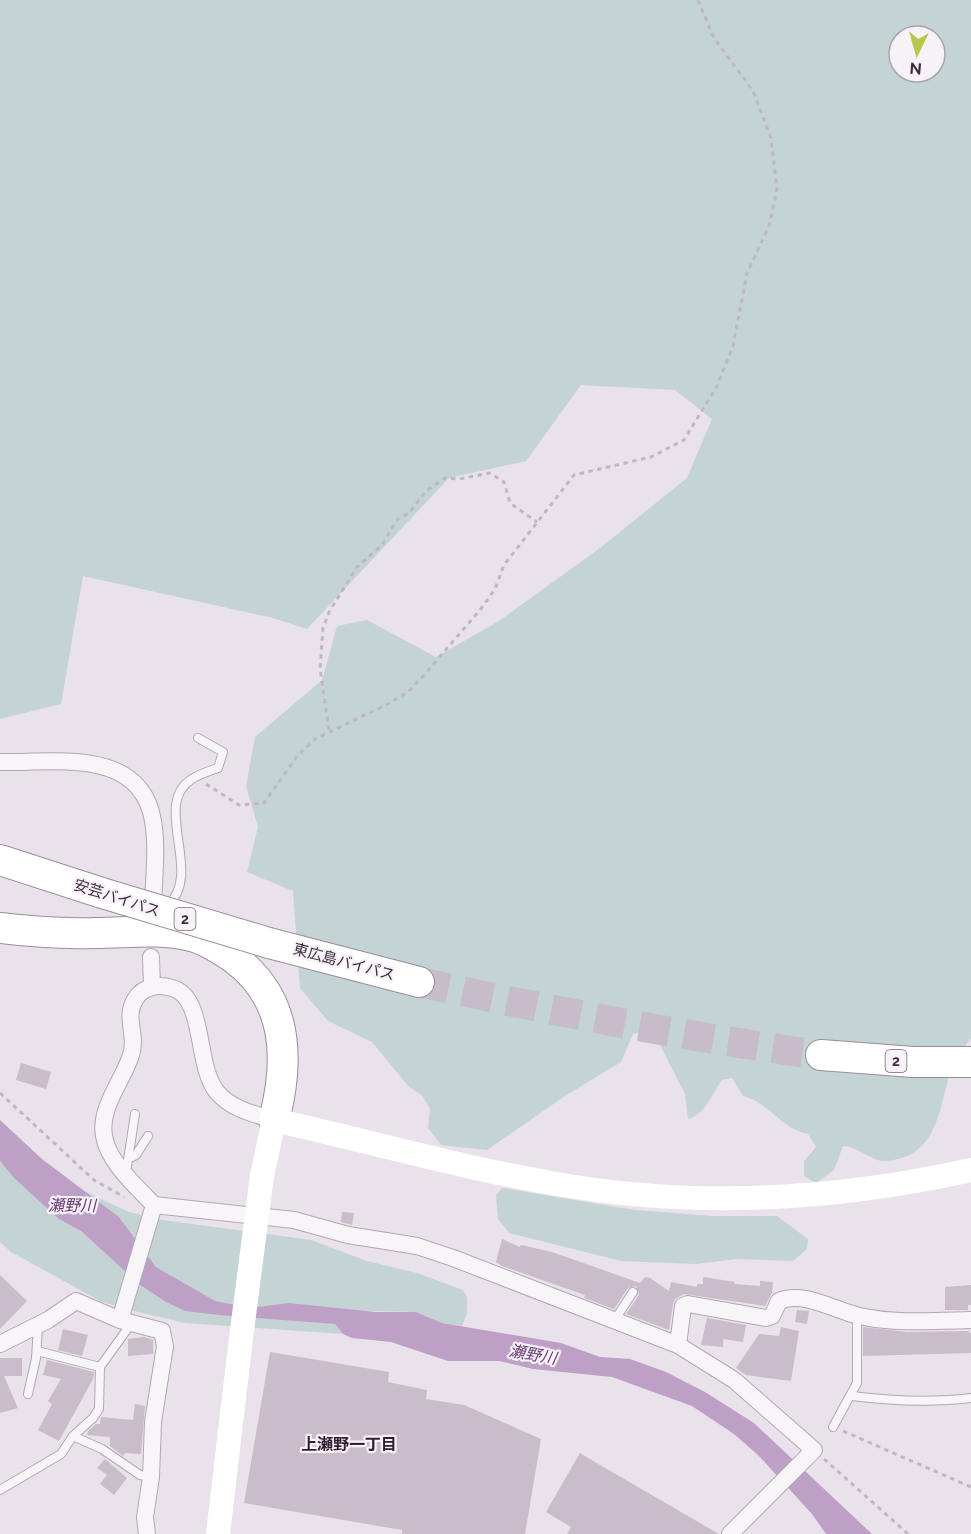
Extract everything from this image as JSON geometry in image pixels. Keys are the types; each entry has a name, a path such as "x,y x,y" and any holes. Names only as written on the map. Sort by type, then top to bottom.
{"highway":[{"name":"安芸バイパス","path":"0,860 269,943"},
{"path":"0,928 69,934 163,932 192,936 219,948 259,982 275,1005 282,1038 283,1059 279,1100 274,1120"},
{"path":"0,939 60,945 162,944 210,956 235,975 255,1001 265,1029 264,1087 274,1120"},
{"name":"東広島バイパス","path":"269,943 419,982"},
{"name":"2","path":"821,1055 913,1062 971,1062"}],"street":[{"path":"0,762 101,764 118,771 141,790 150,808 154,824 153,922"},
{"path":"151,957 152,987"},
{"path":"124,1320 154,1210 128,1165 108,1150 104,1137 104,1114 132,1054 134,1037 129,1011 136,997 152,987 169,987 186,995 195,1014 203,1064 218,1094 242,1110 274,1120 504,1174 559,1185 672,1196 727,1198 836,1192 891,1185 971,1170"},
{"path":"218,1534 262,1176 274,1120"},
{"path":"154,1210 294,1220 348,1235 417,1246 678,1346 734,1380 812,1452 732,1532"},
{"path":"678,1346 683,1306 688,1304 766,1318 772,1316 779,1301 789,1297 830,1305 857,1315 905,1320 971,1320"},
{"path":"0,1344 38,1326 76,1301 124,1320 162,1331 165,1346 153,1422 151,1477 145,1517 147,1534"}],"lane":[{"path":"153,922 181,889 183,878 176,805 182,788 202,774 218,768 223,753 198,738"},
{"path":"128,1165 135,1114"},
{"path":"128,1165 148,1136"},
{"path":"614,1321 633,1292"},
{"path":"833,1427 852,1396 857,1383 857,1315"},
{"path":"0,1490 61,1454 73,1436 99,1409 100,1367 124,1320"},
{"path":"28,1394 37,1351 38,1326"},
{"path":"37,1351 100,1367"},
{"path":"852,1396 896,1402 934,1402 971,1398"},
{"path":"73,1436 102,1449 140,1475 151,1477"}],"path":[{"path":"202,774 206,785 239,805 264,803 298,754 330,730 408,692 480,610 495,589 504,565 574,475 627,464 669,449 684,440 697,420 717,386 733,346 747,273 765,238 777,189 774,152 764,117 753,91 714,38 698,0"},
{"path":"330,730 320,669 326,619 357,567 382,545 397,520 409,513 436,482 445,478 459,479 490,473 504,482 510,503 537,522"},
{"path":"0,1093 94,1180 116,1194 154,1210"},
{"path":"833,1427 971,1487"},
{"path":"812,1452 908,1534"}],"shaded area":[{"path":"0,0 971,0 971,1038 953,1065 934,1126 927,1140 917,1150 903,1158 881,1161 843,1146 834,1170 816,1183 804,1176 804,1161 816,1147 808,1134 790,1127 761,1104 743,1096 732,1078 722,1080 704,1108 688,1119 685,1094 653,1031 633,1034 621,1062 565,1096 487,1150 441,1145 428,1128 430,1109 422,1095 409,1087 372,1042 328,1021 300,988 293,891 247,872 258,827 246,786 255,737 322,680 337,626 367,620 436,657 499,621 600,548 687,478 712,419 675,390 581,385 526,461 449,478 307,629 273,618 83,576 61,704 0,719"},
{"path":"0,1161 14,1178 59,1218 81,1231 140,1285 166,1302 335,1324 343,1334 185,1323 102,1302 11,1252 0,1242"},
{"path":"502,1188 635,1210 712,1216 777,1216 808,1239 807,1249 793,1261 737,1259 696,1264 621,1261 509,1233 498,1219 496,1195"},
{"path":"84,1191 129,1212 162,1220 311,1240 367,1261 417,1273 463,1290 467,1298 467,1314 462,1326 442,1323 416,1312 250,1308 215,1302 156,1267 119,1217"}],"water":[{"name":"瀬野川","path":"0,1120 42,1159 119,1217 156,1267 215,1301 250,1308 289,1303 376,1312 416,1312 442,1323 561,1343 600,1357 630,1359 666,1372 705,1392 754,1423 872,1534 826,1534 812,1514 759,1456 734,1434 692,1406 612,1377 533,1369 499,1361 448,1361 391,1342 352,1338 343,1334 335,1324 185,1311 166,1302 140,1285 81,1231 59,1219 14,1178 0,1161"}],"building":[{"path":"21,1063 51,1072 46,1089 16,1080"},
{"path":"342,1212 354,1213 352,1225 341,1222"},
{"path":"502,1239 520,1247 521,1245 552,1252 640,1283 645,1277 650,1278 669,1291 671,1282 697,1287 697,1284 703,1284 703,1277 735,1282 734,1284 760,1286 760,1281 773,1282 772,1293 765,1306 684,1294 675,1299 669,1330 626,1314 639,1295 636,1286 628,1288 614,1309 584,1298 585,1295 502,1266 496,1262"},
{"path":"0,1275 27,1301 0,1329"},
{"path":"971,1285 971,1305 968,1305 968,1310 945,1310 945,1287"},
{"path":"797,1310 809,1311 807,1324 795,1322"},
{"path":"707,1318 746,1325 743,1342 723,1339 723,1347 701,1345"},
{"path":"781,1327 799,1331 791,1381 746,1375 736,1368 759,1334 779,1336"},
{"path":"863,1327 907,1332 968,1331 971,1334 971,1353 863,1356"},
{"path":"63,1329 88,1335 82,1356 58,1350"},
{"path":"144,1337 153,1340 153,1354 128,1356 128,1339"},
{"path":"270,1352 389,1372 388,1382 427,1390 426,1399 464,1405 541,1439 525,1534 402,1534 402,1530 244,1503"},
{"path":"0,1358 22,1358 22,1376 4,1376 18,1408 0,1413"},
{"path":"47,1360 94,1372 93,1379 59,1441 38,1430 52,1404 48,1401 61,1379 43,1375"},
{"path":"135,1404 145,1406 141,1454 125,1453 123,1456 110,1446 110,1437 87,1435 96,1424 100,1424 101,1417 133,1420"},
{"path":"580,1453 719,1534 567,1534 571,1527 546,1512"},
{"path":"105,1459 127,1478 114,1495 100,1484 107,1475 97,1468"}],"tunnel":[{"path":"419,982 620,1023 821,1055"}],"district":[{"name":"上瀬野一丁目","path":"349,1444"}]}
